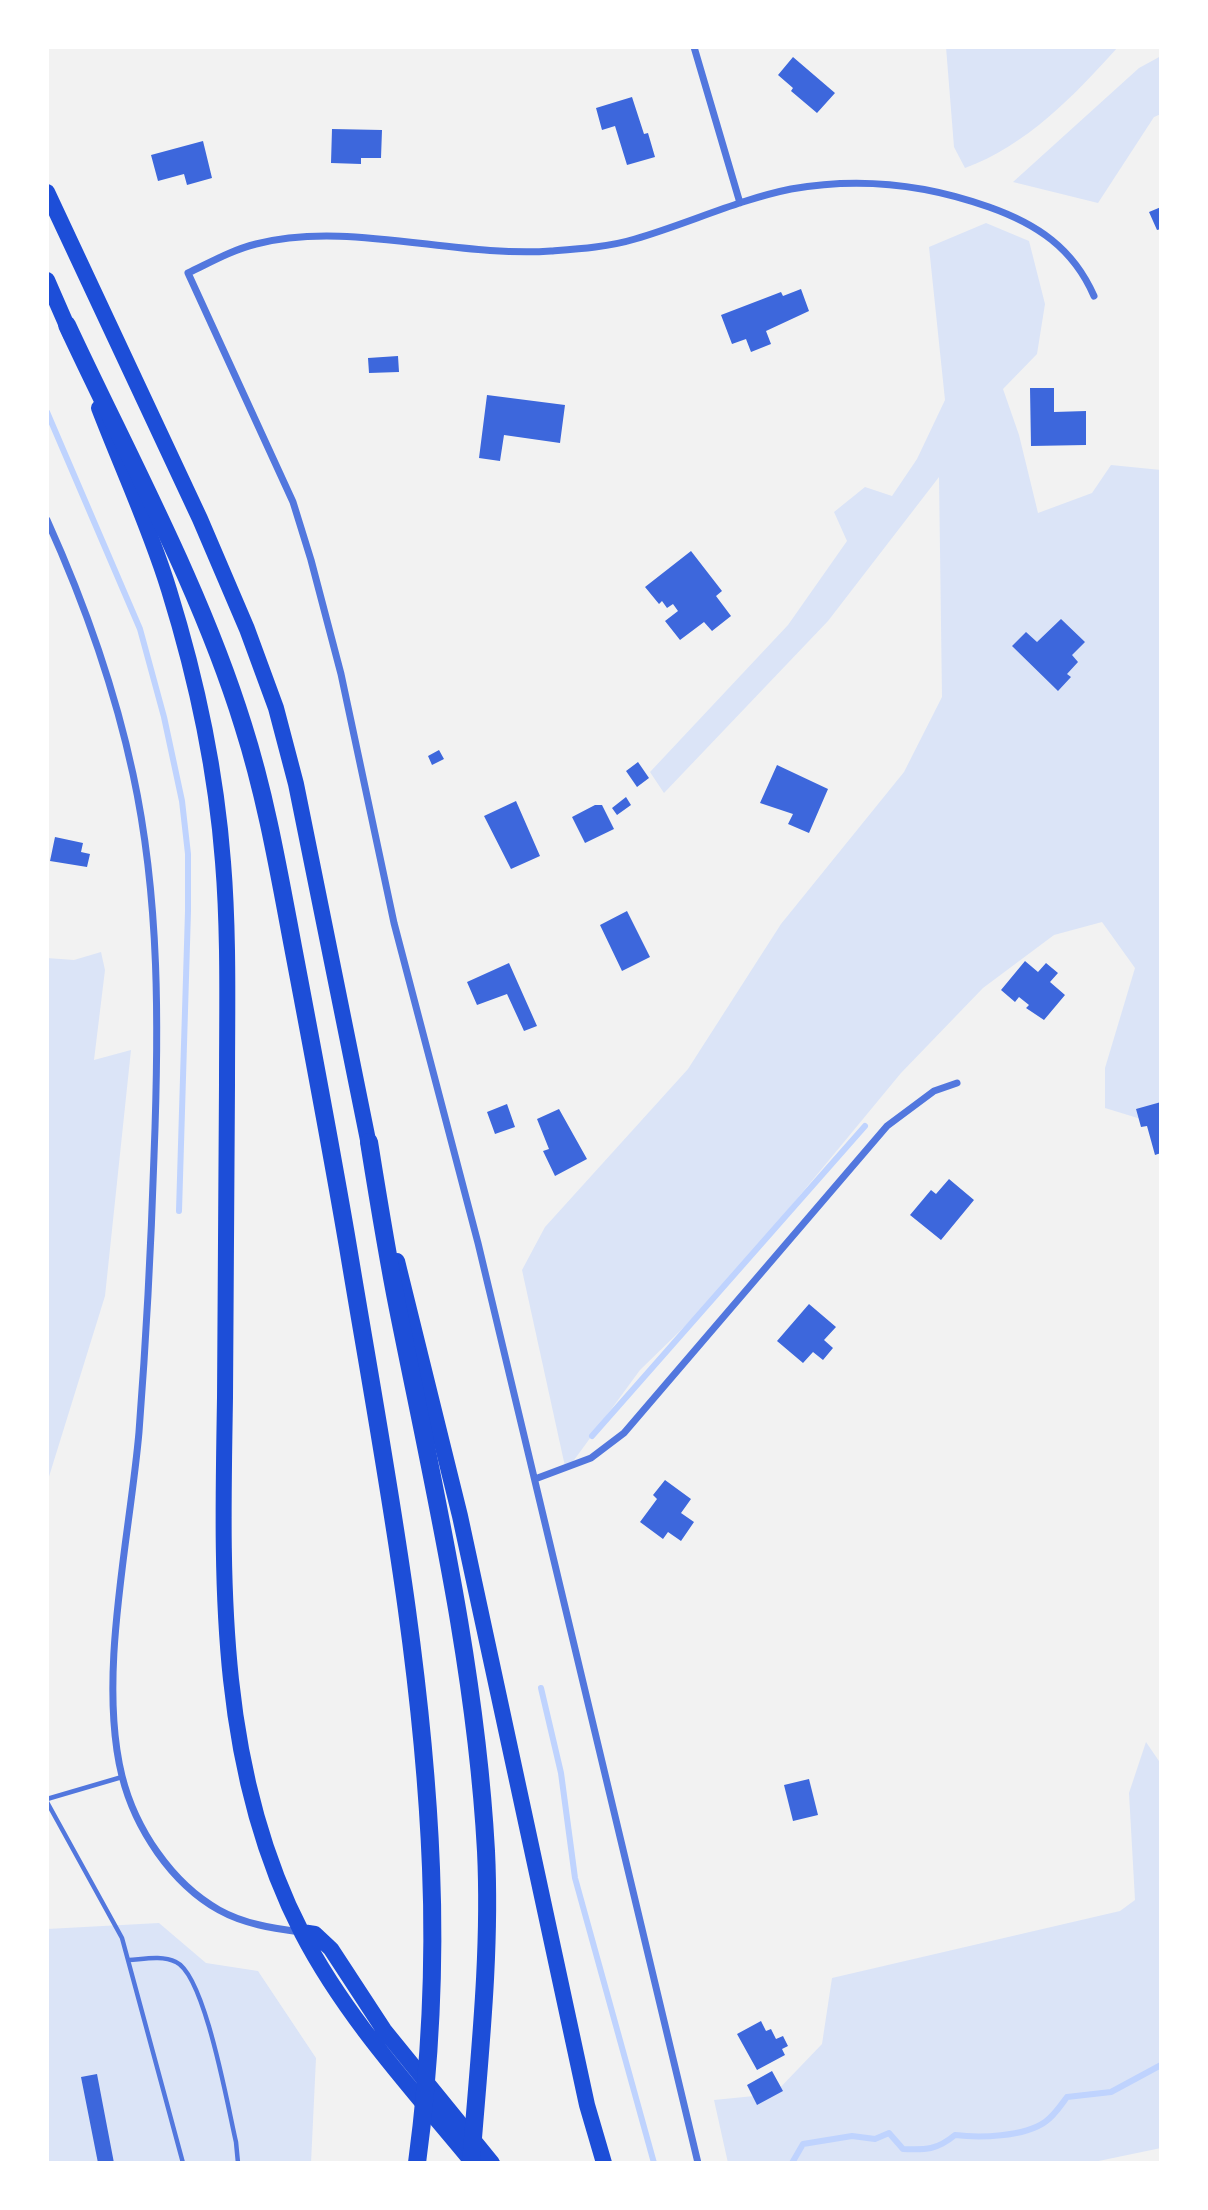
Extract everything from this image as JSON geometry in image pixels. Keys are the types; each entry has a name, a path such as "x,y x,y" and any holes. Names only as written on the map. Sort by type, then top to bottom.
{"highway":[{"path":"47,192 200,519 247,629 276,708 299,797 369,1142 397,1306 449,1558 474,1720 486,1851 487,1953 472,2163"},
{"path":"47,280 214,645 239,712 263,795 298,971 332,1149 414,1668 432,1870 427,2065 418,2163"},
{"path":"67,325 167,586 189,665 214,787 223,862 226,933 223,1512 230,1693 242,1758 277,1874 302,1932 352,2012 472,2163"},
{"path":"369,1142 460,1516 572,2037 604,2163"},
{"path":"302,1932 315,1934 331,1949 384,2031 492,2163"}],"street":[{"path":"694,47 740,203"},
{"path":"698,2163 478,1243 394,923 341,674 312,560 293,502 188,273 233,251 293,238 349,238 504,252 590,247 632,240 740,203 790,190 870,183 914,187 962,198 1003,212 1043,233 1082,268 1094,296"},
{"path":"47,520 97,642 117,707 134,778 157,968 153,1191 138,1434 113,1685 114,1728 122,1777 135,1814 152,1843 170,1870 198,1895 218,1910 245,1922 302,1932"},
{"path":"535,1479 591,1458 624,1433 887,1126 934,1091 957,1083"}],"lane":[{"path":"122,1777 47,1800 122,1938 183,2163"},
{"path":"129,1960 160,1957 176,1962 189,1971 203,2006 236,2142 237,2163"}],"shaded area":[{"path":"946,47 1118,47 1067,101 1029,133 1009,147 965,168 954,147"},
{"path":"1161,56 1161,114 1154,117 1098,203 1013,182 1139,68"},
{"path":"986,223 1029,241 1045,304 1037,354 1003,389 1019,435 1038,513 1092,493 1111,465 1161,470 1161,1108 1141,1119 1105,1108 1105,1068 1135,968 1102,922 1054,935 983,988 901,1073 720,1292 640,1370 566,1471 522,1270 545,1227 688,1069 781,924 904,772 942,697 939,477 828,621 664,793 650,772 788,625 847,541 834,512 865,487 892,496 917,459 945,400 929,247"},
{"path":"101,952 105,970 94,1060 131,1050 105,1296 47,1483 47,958 74,960"},
{"path":"1146,1742 1161,1764 1161,2148 1089,2163 728,2163 714,2100 774,2094 822,2044 832,1978 1120,1911 1135,1900 1129,1793"},
{"path":"159,1923 206,1963 258,1971 316,2058 311,2163 47,2163 47,1929"}],"building":[{"path":"793,57 835,93 817,113 791,91 793,88 778,75"},
{"path":"632,97 655,157 627,165 615,126 602,130 596,108"},
{"path":"332,129 382,130 381,158 361,158 361,164 331,163"},
{"path":"203,141 212,178 187,185 184,174 158,181 151,155"},
{"path":"1161,207 1161,229 1157,230 1149,212"},
{"path":"801,289 809,311 766,331 771,344 751,352 746,339 732,344 721,315 781,292 783,296"},
{"path":"398,356 399,372 369,373 368,358"},
{"path":"1030,388 1054,388 1054,412 1086,411 1086,445 1031,446"},
{"path":"487,395 565,405 560,443 504,435 500,461 479,458"},
{"path":"691,551 722,591 716,596 731,616 712,631 704,622 680,640 665,621 678,611 673,604 667,608 662,601 659,604 645,587"},
{"path":"1061,619 1085,642 1072,655 1078,662 1067,674 1071,677 1058,691 1012,646 1026,632 1037,642"},
{"path":"439,750 444,759 432,765 428,756"},
{"path":"638,762 649,778 637,787 626,771"},
{"path":"777,765 828,789 809,833 788,824 793,814 760,803"},
{"path":"626,797 631,805 617,815 612,808"},
{"path":"516,801 540,856 511,869 484,816"},
{"path":"595,805 602,805 614,829 585,843 572,817"},
{"path":"55,837 83,843 81,852 90,854 87,867 50,861"},
{"path":"627,911 650,957 622,971 600,925"},
{"path":"1025,961 1038,972 1046,963 1058,973 1050,982 1065,995 1044,1020 1026,1008 1029,1005 1019,997 1015,1002 1001,990"},
{"path":"509,963 537,1026 524,1031 507,994 477,1005 467,982"},
{"path":"1161,1102 1161,1153 1155,1155 1147,1126 1141,1127 1136,1109"},
{"path":"507,1104 515,1127 495,1134 487,1112"},
{"path":"559,1109 587,1159 555,1176 543,1151 549,1149 537,1119"},
{"path":"949,1179 974,1200 941,1240 910,1215 931,1190 936,1194"},
{"path":"809,1304 836,1327 824,1340 833,1348 823,1360 813,1352 803,1363 777,1341"},
{"path":"665,1480 691,1499 681,1513 694,1522 681,1541 668,1532 663,1539 640,1522 657,1499 653,1495"},
{"path":"809,1779 818,1815 793,1821 784,1785"},
{"path":"761,2021 766,2031 771,2029 776,2039 783,2036 788,2046 782,2049 785,2055 757,2070 737,2034"},
{"path":"772,2071 783,2091 757,2105 747,2085"},
{"path":"97,2074 114,2163 98,2163 81,2077"}],"waterway":[{"path":"47,412 140,629 164,717 182,801 188,854 188,911 179,1211"},
{"path":"592,1436 865,1126"},
{"path":"541,1688 561,1773 575,1878 654,2163"},
{"path":"792,2163 803,2144 852,2136 875,2139 889,2133 903,2149 918,2149 937,2146 955,2135 988,2136 1025,2131 1048,2120 1067,2097 1111,2092 1161,2065"}]}
